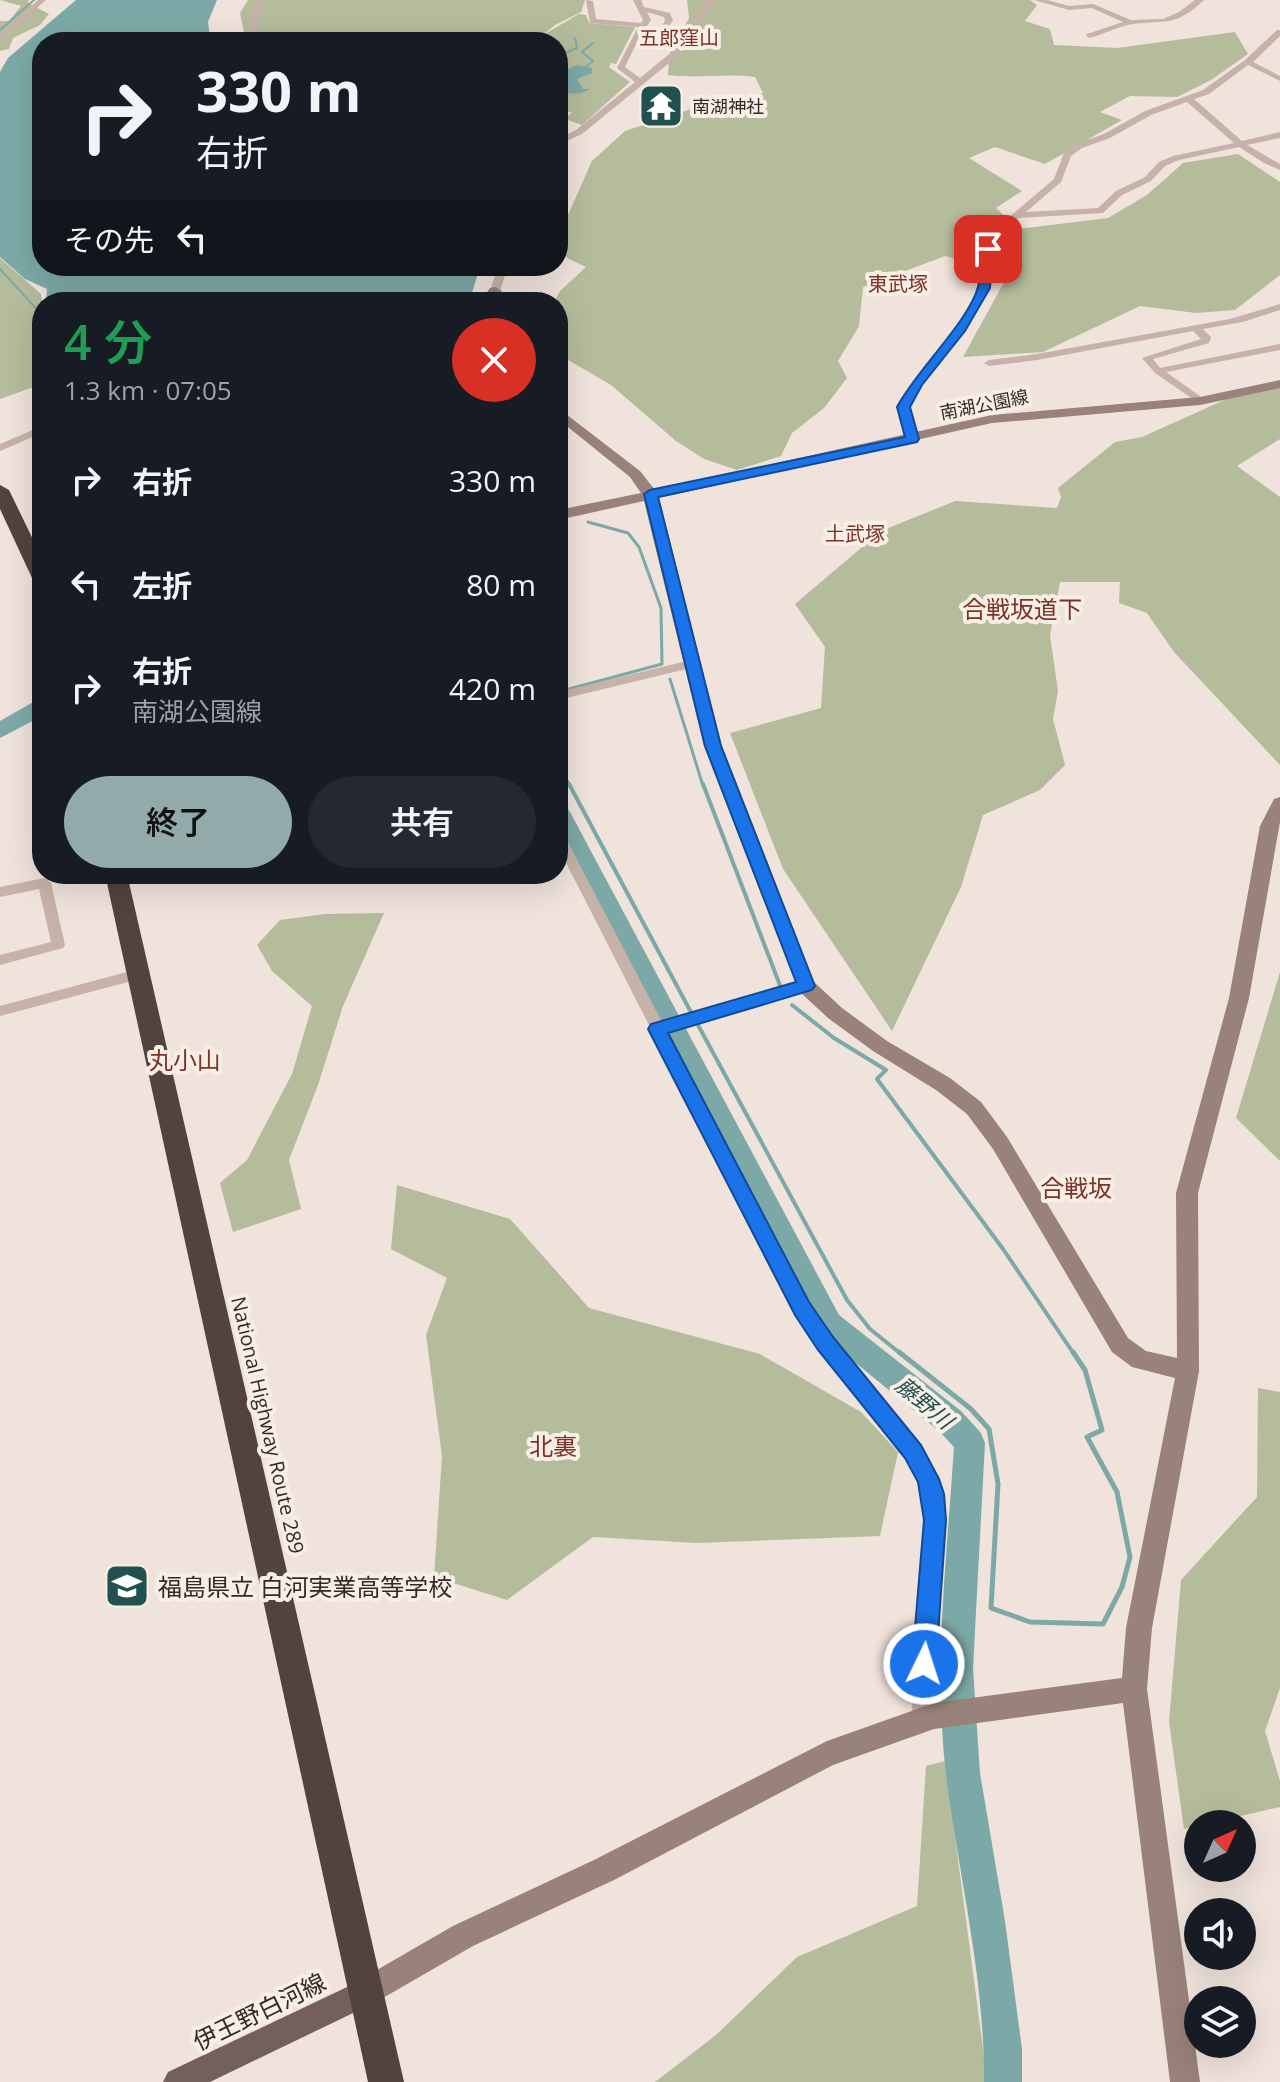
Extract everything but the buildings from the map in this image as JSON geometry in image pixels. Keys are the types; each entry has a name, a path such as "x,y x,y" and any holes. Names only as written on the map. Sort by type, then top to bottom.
{"highway":[{"path":"0,490 32,557"},
{"name":"National Highway Route 289","path":"118,884 386,2082"}],"main road":[{"name":"伊王野白河線","path":"178,2082 366,1992"}],"street":[{"path":"0,39 10,22 42,0"},
{"path":"253,32 259,0"},
{"path":"637,0 647,20 621,68 639,81"},
{"path":"568,137 579,132 684,44 712,0"},
{"path":"1038,0 1069,8 1093,6 1130,22"},
{"path":"1090,36 1130,22 1164,21 1182,14 1200,0"},
{"path":"589,1 593,21 643,25"},
{"path":"642,9 667,15 669,20 660,35 684,44"},
{"path":"913,439 903,407 916,383 959,331 984,288 986,241 990,233 1017,215 1058,180 1067,155 1079,146 1116,132 1148,113 1206,92 1278,37"},
{"path":"1248,62 1280,79"},
{"path":"1190,100 1238,144 1280,167"},
{"path":"1017,215 1100,211 1119,193 1148,179 1162,164 1187,155 1280,134"},
{"path":"989,363 1043,357 1254,319 1280,307"},
{"path":"1196,328 1206,337 1206,341 1147,358 1158,371 1200,401"},
{"path":"1158,371 1280,347"},
{"name":"南湖公園線","path":"568,513 913,439 992,419 1200,401 1280,384"},
{"path":"568,420 635,474 650,494 713,746 806,986 835,1013 880,1046 943,1084 974,1108 1000,1143 1120,1345 1140,1360 1188,1371"},
{"path":"0,448 32,434"},
{"path":"568,694 691,664"},
{"path":"1185,2082 1134,1689 1139,1628 1188,1371 1187,1193 1239,998 1269,826 1280,803"},
{"path":"568,855 802,1308 825,1344 913,1451 928,1479 933,1494 935,1520 927,1719"},
{"path":"0,892 39,884"},
{"path":"0,960 58,945 44,884"},
{"path":"0,1011 138,974"},
{"path":"657,1029 806,986"},
{"path":"366,1992 463,1936 604,1870 827,1754 927,1719 1134,1689"}],"green space":[{"path":"0,0 29,0 28,3 49,14 40,25 13,38 9,49 0,51 0,21 9,21 21,6"},
{"path":"248,0 585,0 581,12 547,32 244,32 240,13"},
{"path":"687,0 1030,0 1037,5 1025,21 1050,29 1054,45 1117,48 1235,32 1248,54 1211,80 1177,97 1130,96 1100,112 1122,120 1045,164 995,147 969,158 1022,191 996,208 1018,229 1108,218 1147,195 1183,163 1238,154 1280,182 1280,275 1235,310 1196,313 1140,306 1043,352 963,357 1009,273 945,256 863,287 859,326 838,361 847,378 824,408 792,433 781,456 737,470 704,459 676,441 611,385 568,360 568,292 559,292 586,267 568,258 568,215 592,161 625,131 697,107 730,106 763,93 755,77 668,75 669,55 689,18"},
{"path":"579,14 586,15 589,23 635,27 616,64 611,63 609,67 630,82 582,125 568,120 572,112 568,112 568,32 548,32"},
{"path":"0,258 39,292 32,292 32,388 0,399"},
{"path":"1280,385 1280,439 1237,466 1280,497 1280,765 1174,652 1147,613 1119,603 1120,582 1060,582 1050,635 1058,691 1053,719 1065,765 1040,790 983,815 961,887 892,1031 783,869 730,733 821,708 825,647 795,604 881,531 955,501 1057,508 1061,497 1058,488 1115,442 1142,437 1242,392"},
{"path":"384,913 343,1006 318,1085 289,1160 301,1209 233,1232 220,1183 247,1160 292,1074 312,1006 272,971 257,945 280,920 325,914"},
{"path":"1280,972 1280,1161 1236,1118"},
{"path":"397,1185 510,1219 589,1308 760,1354 861,1412 898,1452 880,1536 697,1543 593,1537 507,1600 434,1577 442,1456 426,1335 447,1278 391,1249"},
{"path":"1258,1388 1280,1392 1280,1688 1265,1731 1280,1781 1280,1807 1256,1812 1256,1810 1184,1810 1184,1829 1169,1722 1181,1580 1257,1497"},
{"path":"945,1761 985,2082 655,2082 716,2035 797,1957 917,1906 926,1766"}],"water":[{"path":"76,0 217,0 208,22 209,32 38,32"},
{"path":"32,38 32,276 477,276 472,292 47,292 47,289 25,279 0,257 0,72 8,58"},
{"path":"577,65 592,68 592,73 577,79 583,89 590,89 582,93 568,93 568,69"}],"waterway":[{"path":"0,30 34,0"},
{"path":"568,52 577,48 575,38"},
{"path":"584,68 593,61 582,52 593,43"},
{"path":"0,269 32,304"},
{"path":"568,689 662,664 661,608 639,547 628,533 588,522"},
{"path":"670,679 703,786"},
{"path":"0,731 32,713"},
{"path":"568,782 570,786"},
{"path":"569,784 693,1016"},
{"path":"703,784 781,988"},
{"name":"藤野川","path":"568,831 829,1324 950,1421 970,1443 956,1668 963,1773 987,1921 1003,2049 1003,2082"},
{"path":"792,1005 834,1038 886,1070 877,1079 1003,1249 1074,1354"},
{"path":"698,1025 847,1300 870,1329 901,1354"},
{"path":"899,1352 971,1409 989,1429 998,1484 991,1608 1030,1622 1103,1624 1122,1587 1130,1557 1117,1492 1087,1437 1102,1430 1085,1370 1073,1352"}],"place":[{"name":"南湖神社","path":"661,106"},
{"name":"福島県立 白河実業高等学校","path":"127,1586"}],"district":[{"name":"五郎窪山","path":"679,37"},
{"name":"東武塚","path":"898,283"},
{"name":"土武塚","path":"855,533"},
{"name":"合戦坂道下","path":"1022,608"},
{"name":"丸小山","path":"185,1059"},
{"name":"合戦坂","path":"1076,1187"},
{"name":"北裏","path":"553,1445"}],"route":[{"path":"924,1664 935,1520 933,1494 928,1479 913,1451 825,1344 802,1308 657,1029 806,986 713,746 650,494 913,439 903,407 916,383 959,331 984,288 988,249"}]}
